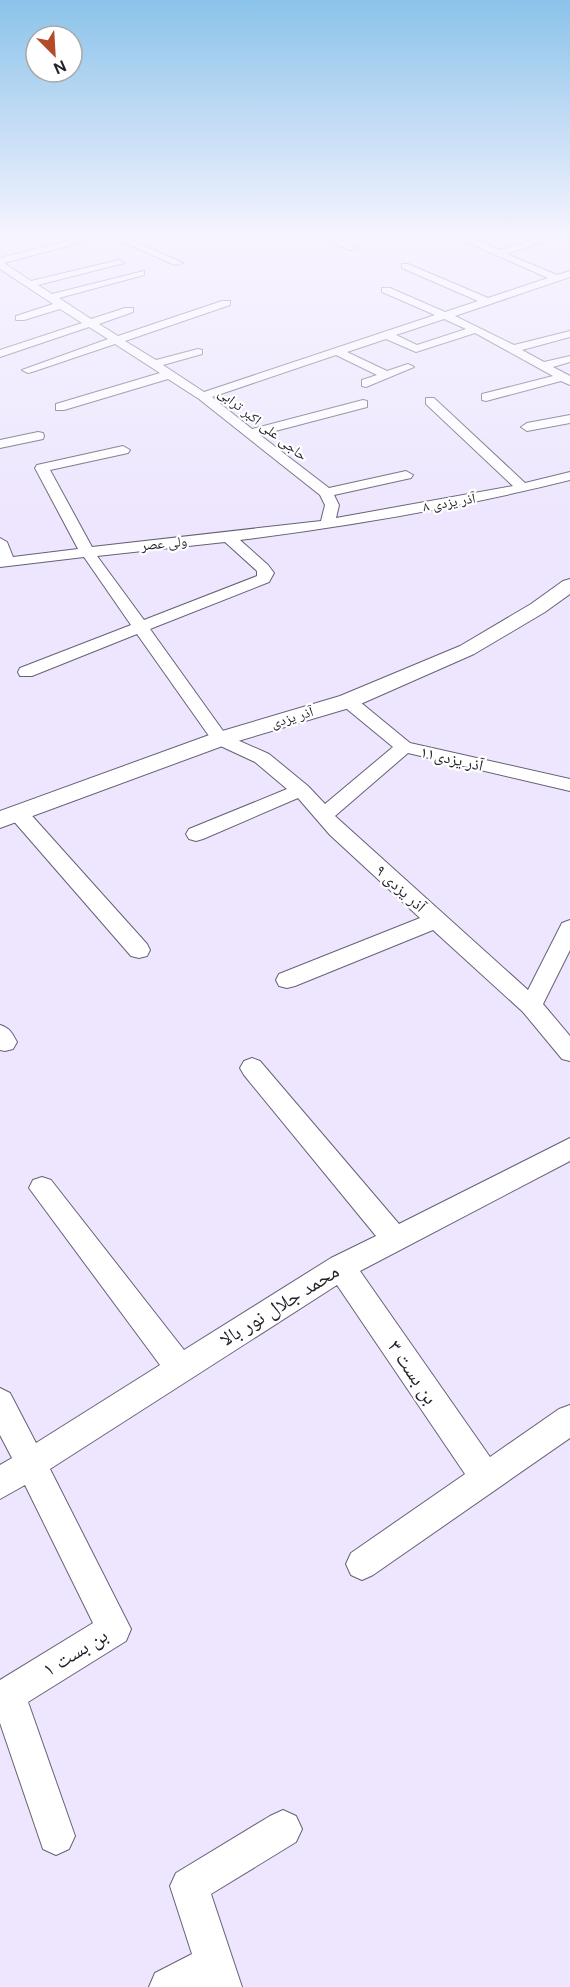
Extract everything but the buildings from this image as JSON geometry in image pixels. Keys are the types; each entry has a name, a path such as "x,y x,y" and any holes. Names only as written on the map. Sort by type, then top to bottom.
{"street":[{"path":"0,354 71,329"},
{"name":"حاجی علی اکبر ترابی","path":"99,329 203,396 326,494"},
{"path":"28,370 151,329"},
{"path":"203,396 404,329"},
{"path":"386,335 416,349 476,329 566,379"},
{"path":"512,349 570,334"},
{"path":"336,351 386,375"},
{"path":"155,364 198,352"},
{"path":"543,366 570,359"},
{"path":"366,383 408,367"},
{"path":"60,407 171,374"},
{"path":"486,397 566,379"},
{"path":"430,401 523,488"},
{"path":"251,433 363,404"},
{"path":"527,427 570,419"},
{"path":"0,444 38,436"},
{"path":"123,450 42,468 86,550 220,739"},
{"path":"327,524 332,505 326,494 406,475"},
{"name":"۸ آذر یزدی","path":"327,524 523,488 570,476"},
{"name":"ولی عصر","path":"3,563 86,550 228,537 327,524"},
{"path":"26,672 142,629 264,579 266,573 262,568 228,537"},
{"path":"0,542 3,563"},
{"name":"آذر یزدی","path":"9,817 220,739 348,701 467,650 538,608 570,585"},
{"name":"آذر یزدی۱۱","path":"348,701 404,747 570,785"},
{"name":"آذر یزدی ۹","path":"220,739 262,758 301,790 324,815 531,1006 570,1052"},
{"path":"324,815 404,747"},
{"path":"196,834 301,790"},
{"path":"9,817 139,950"},
{"path":"287,980 436,920"},
{"path":"531,1006 570,928"},
{"path":"252,1068 394,1238"},
{"name":"محمد جلال نور بالا","path":"0,1483 179,1367 341,1267 570,1149"},
{"path":"42,1188 179,1367"},
{"name":"بن بست ۳","path":"341,1267 486,1478"},
{"path":"0,1403 29,1464"},
{"path":"362,1564 570,1420"},
{"name":"بن بست ۱","path":"29,1464 114,1629 8,1695 56,1836"},
{"path":"169,1987 219,1975 189,1886 283,1829"}]}
